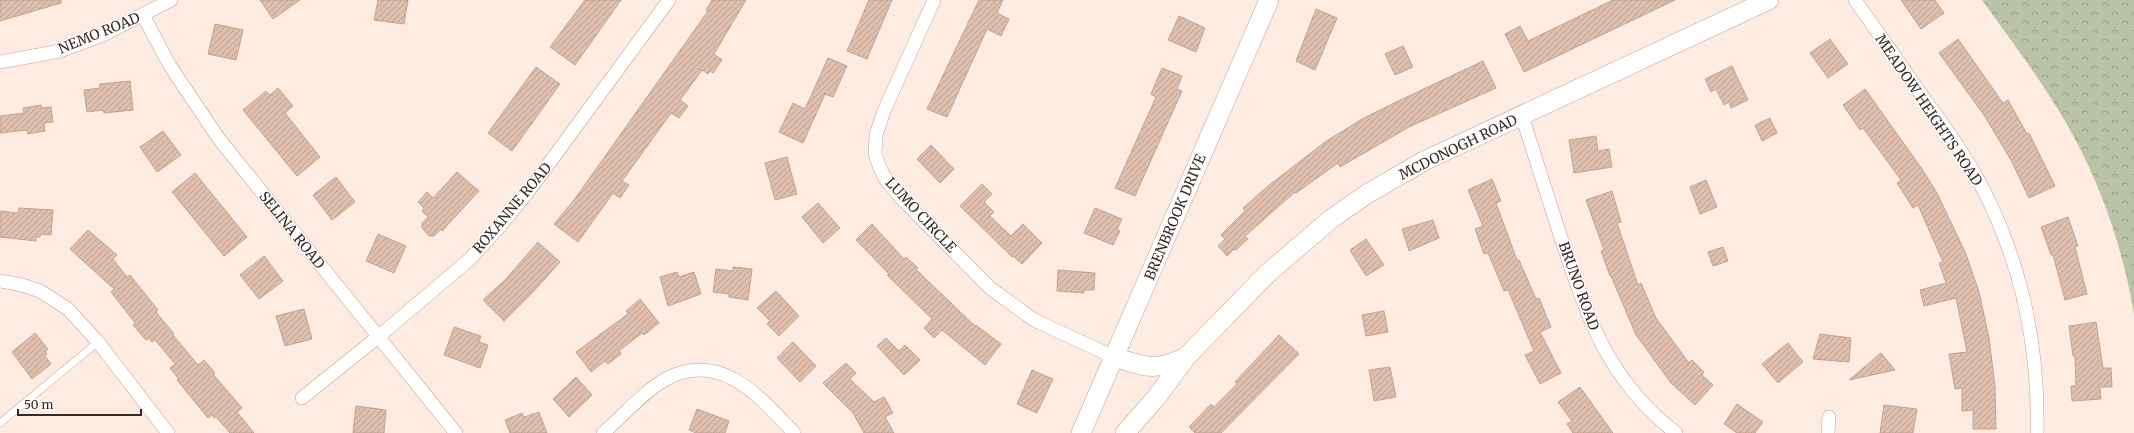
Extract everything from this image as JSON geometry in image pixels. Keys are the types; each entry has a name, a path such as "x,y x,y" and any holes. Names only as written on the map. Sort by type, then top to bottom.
{"street":[{"name":"NEMO ROAD","path":"0,62 60,51 103,35 143,16 171,0"},
{"name":"ROXANNE ROAD","path":"302,398 378,337 470,259 502,225 528,192 669,0"},
{"name":"LUMO CIRCLE","path":"934,0 884,111 876,135 875,154 886,180 902,199 990,288 1034,320 1114,357"},
{"name":"BRENBROOK DRIVE","path":"1081,433 1269,0"},
{"name":"MCDONOGH ROAD","path":"1125,433 1156,398 1187,356 1268,273 1330,219 1367,194 1424,161 1770,0"},
{"name":"MEADOW HEIGHTS ROAD","path":"1855,0 1951,137 1983,190 2006,241 2020,281 2034,353 2037,406 2036,433"},
{"name":"SELINA ROAD","path":"143,16 170,66 219,139 456,433"},
{"name":"BRUNO ROAD","path":"1522,116 1584,308 1601,344 1624,381 1643,403 1676,433"},
{"path":"0,282 22,285 53,298 73,314 98,342 168,433"},
{"name":"MCDONOGH ROAD","path":"1114,357 1147,367 1158,367 1168,366 1187,356"},
{"path":"603,433 665,380 685,372 707,371 728,376 746,385 794,433"},
{"path":"1828,433 1829,417"}],"lane":[{"path":"0,422 98,342"}],"green space":[{"path":"1982,0 2134,0 2134,314 2125,269 2112,224 2095,181 2075,139 2031,68"}],"building":[{"path":"0,0 61,0 61,3 0,21"},
{"path":"260,0 300,0 273,19"},
{"path":"378,0 408,0 404,24 374,20"},
{"path":"585,0 621,0 575,65 550,47"},
{"path":"712,0 746,0 714,54 722,60 713,73 710,71 708,74 702,70 680,100 688,106 679,118 671,113 622,181 629,185 620,198 613,193 578,242 554,224 574,200 708,11 706,10"},
{"path":"869,0 892,0 867,59 847,51"},
{"path":"979,0 1003,0 997,13 1009,19 1001,36 987,29 947,117 927,109"},
{"path":"1613,0 1675,0 1524,72 1505,34 1520,26 1528,41"},
{"path":"1901,0 1935,0 1944,13 1921,29"},
{"path":"1316,9 1337,18 1315,70 1296,61"},
{"path":"1179,16 1205,28 1196,52 1168,40"},
{"path":"215,24 243,30 236,60 208,54"},
{"path":"1830,39 1848,64 1828,78 1810,53"},
{"path":"1958,39 2003,103 2008,100 2027,134 2029,133 2055,186 2029,198 2011,160 1984,115 1939,53"},
{"path":"1403,46 1413,67 1395,75 1385,54"},
{"path":"828,58 847,66 833,97 825,94 803,143 779,132 793,103 805,109"},
{"path":"1483,61 1496,88 1409,127 1340,167 1338,163 1296,193 1295,192 1245,236 1248,239 1227,256 1218,246 1225,239 1221,235 1245,211 1243,208 1268,186 1325,142 1362,119"},
{"path":"1732,66 1748,100 1731,108 1729,102 1724,105 1716,89 1711,92 1705,79"},
{"path":"536,67 560,84 512,151 488,133"},
{"path":"1162,68 1182,76 1177,89 1182,91 1135,196 1115,188 1156,97 1151,94"},
{"path":"130,81 133,110 104,113 103,110 87,112 84,90 100,88 100,84"},
{"path":"278,88 293,106 285,113 320,157 297,176 243,110 266,91 270,95"},
{"path":"1865,89 1922,169 1937,193 1966,254 1979,292 1989,338 1995,386 1996,429 1973,429 1973,410 1962,411 1962,388 1955,389 1949,354 1967,352 1956,298 1924,306 1920,290 1946,283 1939,263 1943,262 1918,205 1913,208 1897,183 1901,180 1863,128 1860,130 1843,105"},
{"path":"41,105 42,108 51,107 53,122 44,123 45,131 28,134 27,130 0,133 0,116 24,113 23,108"},
{"path":"1770,118 1777,133 1762,141 1755,125"},
{"path":"163,131 181,155 157,172 140,147"},
{"path":"1596,136 1598,151 1609,149 1612,167 1574,173 1569,140"},
{"path":"931,145 954,169 940,183 917,159"},
{"path":"787,157 797,194 775,200 765,163"},
{"path":"457,172 479,191 442,231 441,229 434,236 429,236 422,228 422,223 428,217 422,211 424,208 418,202 427,192 433,198"},
{"path":"195,173 247,237 224,256 172,192"},
{"path":"336,177 355,202 332,220 313,195"},
{"path":"1492,179 1501,201 1496,203 1517,260 1519,260 1536,299 1539,298 1551,327 1540,332 1561,373 1540,384 1525,355 1534,351 1508,290 1504,291 1488,253 1484,254 1475,229 1483,226 1468,190"},
{"path":"1706,180 1717,207 1700,214 1690,187"},
{"path":"982,184 992,194 984,202 994,212 990,216 1011,236 1023,224 1042,243 1022,264 1013,256 1012,257 960,206"},
{"path":"1612,191 1621,222 1617,223 1638,285 1641,283 1656,318 1689,363 1692,360 1704,372 1702,375 1713,385 1695,405 1671,383 1636,335 1610,276 1601,251 1604,250 1586,200"},
{"path":"818,203 840,228 823,243 802,217"},
{"path":"19,208 53,210 51,235 41,234 40,237 36,237 36,241 0,237 0,211 18,213"},
{"path":"1095,208 1122,219 1117,229 1120,231 1113,245 1084,233"},
{"path":"2068,217 2078,246 2075,247 2087,294 2065,300 2053,255 2051,255 2041,227"},
{"path":"1433,220 1439,238 1409,251 1402,229"},
{"path":"872,224 904,259 906,257 918,268 916,269 975,326 976,325 1001,344 985,365 942,330 934,338 924,328 932,319 887,275 889,274 856,240"},
{"path":"88,230 117,255 113,259 127,277 130,275 158,310 156,312 174,334 173,335 198,365 204,360 215,373 213,374 242,408 237,412 254,433 230,433 216,417 214,418 212,415 208,418 177,380 179,379 170,368 175,364 155,340 152,342 149,338 146,340 133,325 135,323 111,292 114,289 70,249"},
{"path":"378,234 406,246 394,273 366,261"},
{"path":"1366,239 1384,265 1366,276 1350,250"},
{"path":"538,242 560,262 504,321 483,300 506,279"},
{"path":"1723,247 1728,261 1713,266 1708,252"},
{"path":"264,256 283,281 259,299 240,275"},
{"path":"733,267 752,269 748,300 729,297 729,294 713,292 716,269 733,271"},
{"path":"1058,270 1095,273 1094,290 1084,290 1084,293 1057,291"},
{"path":"677,272 679,277 694,272 701,294 668,306 660,277"},
{"path":"776,291 799,316 779,336 767,324 770,321 757,308"},
{"path":"640,299 659,323 644,335 642,333 619,351 621,354 608,364 605,361 591,372 576,352 628,314 626,311"},
{"path":"304,309 312,339 285,346 276,316"},
{"path":"1384,311 1388,332 1366,336 1362,315"},
{"path":"2096,322 2103,368 2111,368 2112,387 2100,387 2101,399 2072,401 2071,386 2076,386 2075,356 2073,356 2069,326"},
{"path":"454,327 481,336 479,342 488,345 480,368 444,355"},
{"path":"35,333 48,349 45,351 47,354 45,356 51,364 32,379 12,352"},
{"path":"1820,334 1851,338 1849,362 1813,359"},
{"path":"1279,335 1299,354 1221,433 1195,433 1189,427 1211,404 1214,407 1237,384 1235,382"},
{"path":"886,338 899,351 905,345 920,360 904,375 877,346"},
{"path":"793,342 816,366 800,382 777,358"},
{"path":"1788,343 1803,362 1778,383 1762,364"},
{"path":"1881,353 1895,370 1849,380"},
{"path":"846,363 856,373 850,379 874,402 884,397 893,413 885,417 894,433 864,433 853,413 823,383"},
{"path":"1390,367 1396,397 1374,401 1369,370"},
{"path":"1032,370 1053,379 1037,413 1017,404"},
{"path":"576,377 592,395 569,417 553,399"},
{"path":"1580,387 1613,433 1573,433 1567,424 1572,421 1558,402"},
{"path":"1737,404 1763,422 1755,433 1737,433 1724,424"},
{"path":"1884,405 1917,409 1913,433 1880,433"},
{"path":"356,406 386,410 384,433 353,433"},
{"path":"697,409 729,421 725,433 696,433 689,430"},
{"path":"539,412 547,433 510,433 505,420 522,413 524,417"}]}
